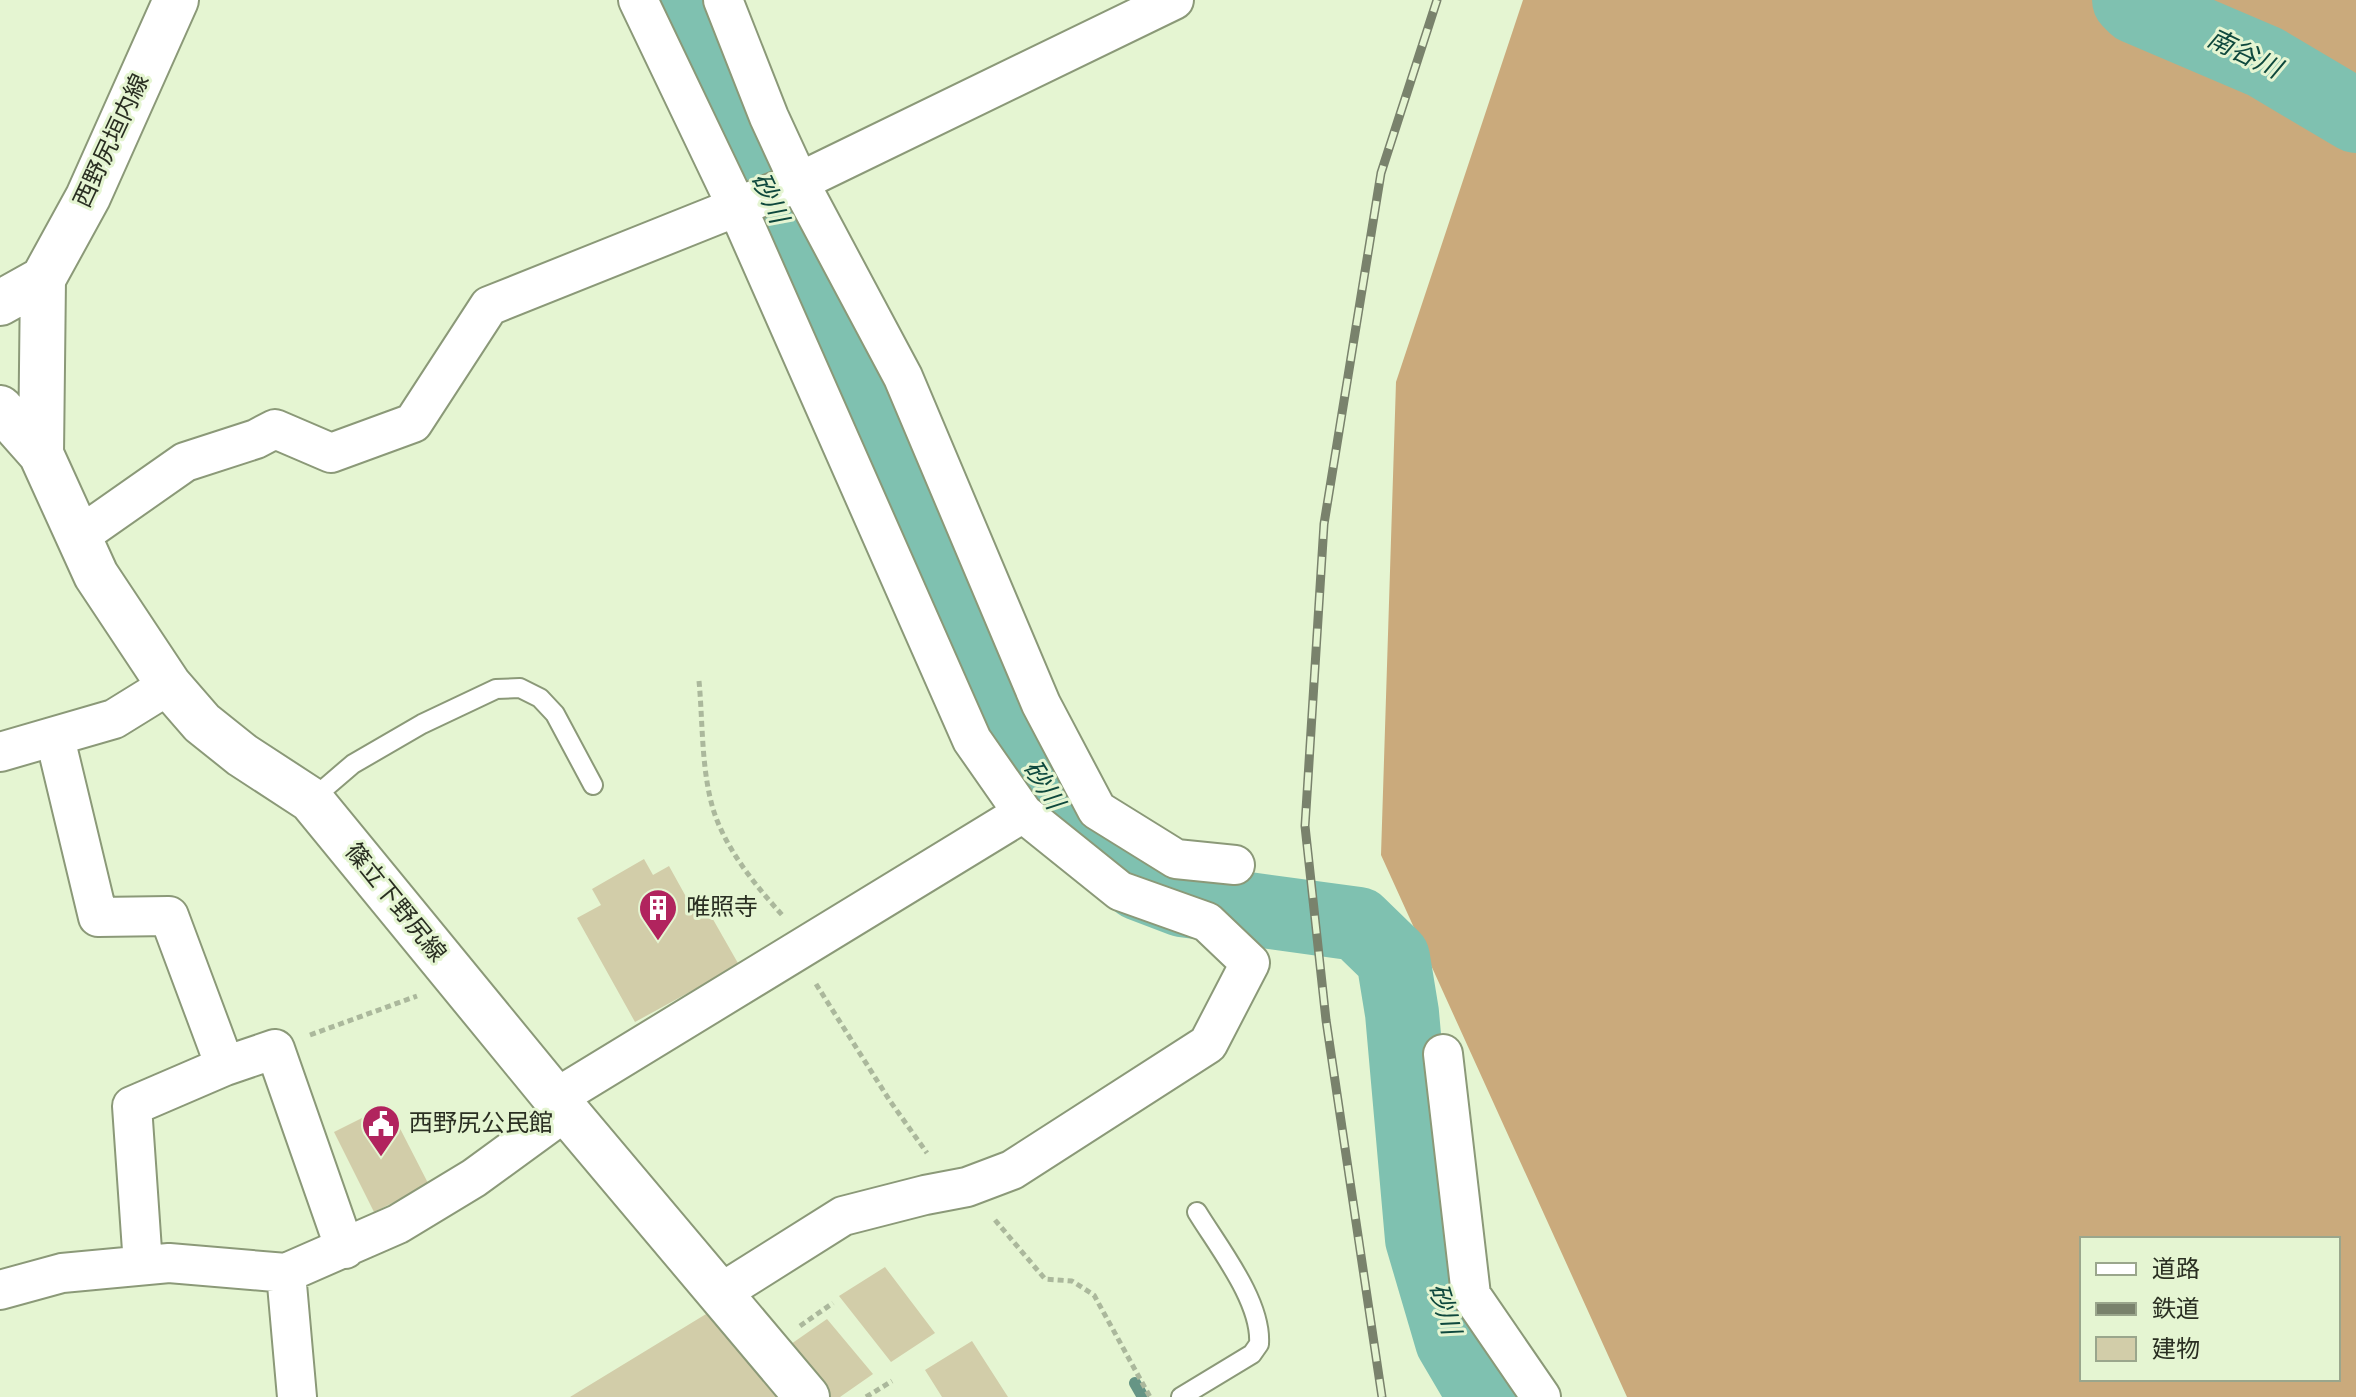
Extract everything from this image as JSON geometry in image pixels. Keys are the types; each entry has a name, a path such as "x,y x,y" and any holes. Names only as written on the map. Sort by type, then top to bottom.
{"main road":[{"name":"西野尻垣内線","path":"41,454 43,279 88,197 176,0"},
{"path":"0,303 43,279"},
{"name":"篠立下野尻線","path":"0,408 41,454 96,575 169,685 202,723 242,755 311,800 807,1397"}],"street":[{"path":"638,0 744,204 972,740 1023,813 1120,891 1207,922 1250,963 1208,1044 1012,1170 960,1188 843,1216 719,1294"},
{"path":"723,0 793,185 903,377 1041,704 1097,810 1176,859 1235,865"},
{"path":"78,537 185,462 256,439 275,429 331,453 413,423 489,306 793,185 1174,0"},
{"path":"0,752 114,719 169,685"},
{"path":"55,738 98,917 169,916 225,1066"},
{"path":"0,1290 62,1273 169,1263 286,1273 345,1249 398,1224 474,1178 561,1104 802,948 1023,813"},
{"path":"143,1265 132,1106 225,1066 275,1049 345,1249"},
{"path":"1443,1054 1471,1295 1541,1397"},
{"path":"286,1273 297,1397"}],"lane":[{"path":"311,800 353,764 422,724 496,689 520,688 540,698 555,714 593,785"},
{"path":"1181,1397 1252,1354 1259,1344 1260,1333 1246,1293 1197,1212"}],"path":[{"path":"699,681 706,765 714,812 736,857 802,948 890,1101 960,1188 1045,1279 1072,1281 1094,1295 1150,1397"},
{"path":"275,1049 359,1015 460,982"},
{"path":"866,1397 892,1381"}],"shaded area":[{"path":"1523,0 2356,0 2356,1397 1627,1397 1381,855 1396,382"}],"building":[{"name":"唯照寺","path":"644,859 653,875 669,866 695,913 706,907 739,965 635,1022 577,918 601,905 592,889"},
{"name":"西野尻公民館","path":"388,1105 429,1185 374,1212 334,1132"},
{"path":"885,1267 935,1333 891,1362 839,1296"},
{"path":"711,1311 780,1397 570,1397"},
{"path":"827,1319 873,1374 840,1397 821,1397 781,1351"},
{"path":"972,1341 1008,1397 942,1397 925,1370"}],"waterway":[{"name":"砂川","path":"679,0 1032,773 1074,833 1140,884 1182,900 1358,924 1393,958 1402,1013 1422,1239 1452,1341 1485,1397"},
{"name":"南谷川","path":"2129,0 2136,7 2265,62 2356,116"},
{"path":"1135,1383 1143,1397"}],"railway":[{"path":"1382,1397 1326,1020 1305,826 1324,524 1381,173 1437,0"}],"place":[{"name":"唯照寺","path":"658,942"},
{"name":"西野尻公民館","path":"381,1158"}]}
